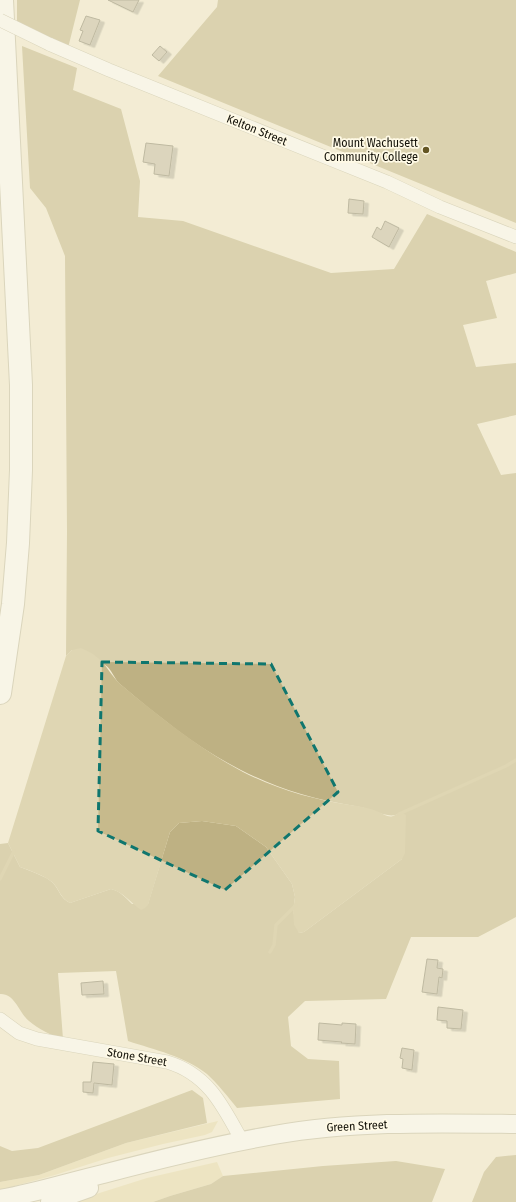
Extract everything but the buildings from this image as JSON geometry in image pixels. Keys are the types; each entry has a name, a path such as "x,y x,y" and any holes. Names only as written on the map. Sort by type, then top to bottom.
{"highway":[{"path":"0,693 12,612 18,543 21,470 21,385 2,0"}],"street":[{"name":"Kelton Street","path":"0,20 49,44 109,70 387,182 440,207 516,237"},
{"name":"Stone Street","path":"0,1019 19,1033 37,1039 167,1062 184,1068 200,1078 214,1094 226,1111 242,1141"},
{"name":"Green Street","path":"0,1199 200,1150 301,1131 354,1125 429,1123 516,1124"},
{"name":"Green Street","path":"50,1202 137,1170 200,1150"}],"highlighted area":[{"path":"102,662 271,664 338,792 225,890 98,831"}],"shaded area":[{"path":"17,0 80,0 67,52 17,28"},
{"name":"Mount Wachusett Community College","path":"218,0 516,0 516,223 158,76 217,7"},
{"path":"22,46 77,68 73,90 121,109 140,181 138,217 183,221 331,273 394,269 427,214 516,252 516,273 486,281 497,318 463,325 476,367 516,363 516,415 477,424 501,475 516,473 516,917 478,937 411,937 386,999 305,1001 288,1017 291,1046 308,1059 339,1061 340,1099 237,1108 215,1082 198,1068 169,1054 128,1041 116,971 58,973 63,1039 49,1034 33,1024 25,1018 13,1000 0,994 0,844 8,843 20,867 50,880 64,899 70,903 111,889 120,893 132,904 148,904 170,832 179,823 202,821 236,826 266,847 292,884 295,897 293,911 299,933 304,932 402,859 398,814 385,815 365,808 308,796 284,789 236,768 191,740 141,702 120,684 105,665 72,650 66,656 67,531 65,256 46,208 30,188"},
{"path":"81,648 99,658 120,684 172,725 214,755 243,772 282,789 309,797 365,807 386,816 394,816 401,812 406,815 405,853 402,859 304,932 299,933 294,925 293,911 295,897 292,884 266,847 236,826 202,821 179,823 170,832 148,905 145,908 141,910 123,895 111,889 70,903 66,901 52,882 41,875 20,867 8,843 66,656 72,650"},
{"path":"192,1090 203,1098 207,1123 126,1143 39,1175 0,1182 0,1146 12,1151 38,1148"},
{"path":"218,1121 212,1132 205,1135 108,1158 55,1175 0,1190 0,1182 39,1175 126,1143"},
{"path":"516,1155 516,1202 472,1202 484,1172 496,1157"},
{"path":"396,1161 445,1169 432,1202 153,1202 211,1184 223,1176 323,1166"},
{"path":"217,1162 223,1176 211,1184 153,1202 71,1202 147,1178"}],"waterway":[{"path":"399,814 506,766 516,760"},
{"path":"0,879 14,851"},
{"path":"270,952 274,945 276,925 296,905"}],"place":[{"name":"Mount Wachusett Community College","path":"426,150"}]}
